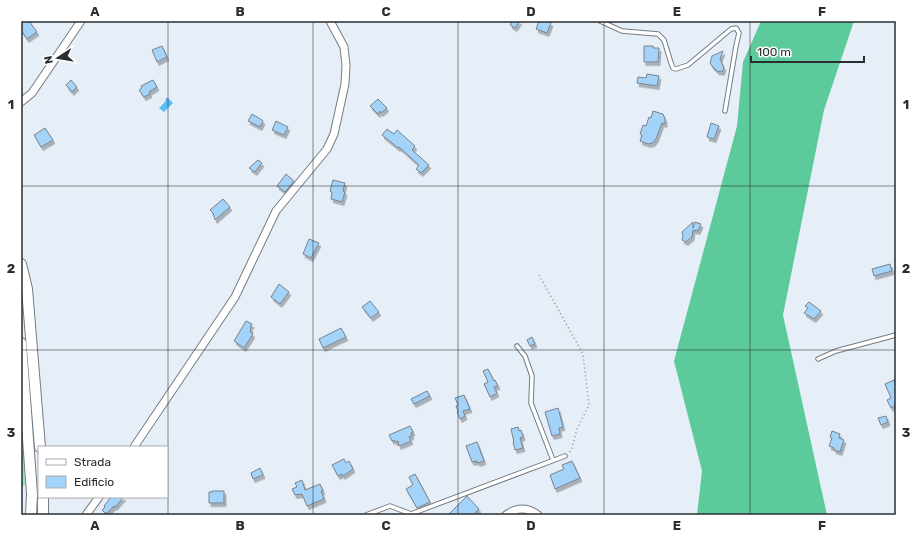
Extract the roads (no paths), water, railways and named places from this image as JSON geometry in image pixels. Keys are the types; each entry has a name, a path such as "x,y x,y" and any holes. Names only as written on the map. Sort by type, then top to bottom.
{"main road":[{"path":"21,264 27,289 40,446"},
{"path":"21,343 32,494 31,515"},
{"path":"43,498 43,515"}],"street":[{"path":"21,102 32,93 82,21"},
{"path":"135,446 235,297 276,211 327,149 334,134 345,84 346,65 344,47 330,21"},
{"path":"86,515 98,498"},
{"path":"506,515 512,510 522,508 530,510 538,515"}],"lane":[{"path":"600,21 622,31 658,34 664,40 673,68 676,69 688,64 731,29 736,28 739,33 725,112"},
{"path":"818,359 836,351 896,335"},
{"path":"517,346 525,356 532,376 531,403 552,460"},
{"path":"366,515 390,506 411,514 565,456"}],"water":[{"path":"166,98 173,103 164,112 159,108 165,102"}]}
